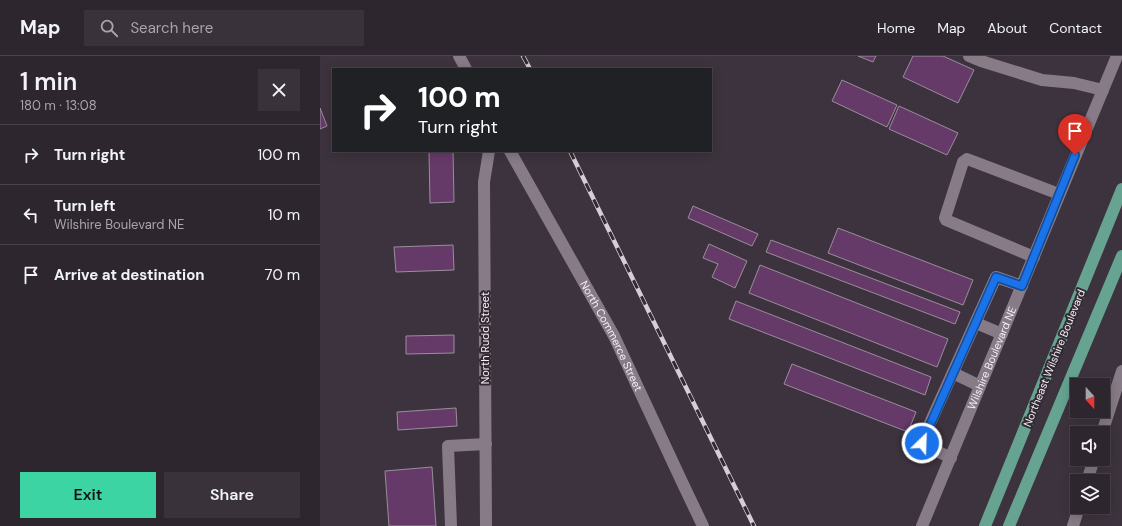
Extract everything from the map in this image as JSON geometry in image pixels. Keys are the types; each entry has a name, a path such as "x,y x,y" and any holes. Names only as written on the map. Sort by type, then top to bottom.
{"main road":[{"name":"Northeast Wilshire Boulevard","path":"985,526 1122,189"},
{"name":"Northeast Wilshire Boulevard","path":"1009,526 1122,256"}],"street":[{"path":"459,56 465,68"},
{"path":"969,56 980,61 1042,80 1074,84 1103,90"},
{"name":"Wilshire Boulevard NE","path":"922,526 1117,56"},
{"name":"North Rudd Street","path":"486,526 484,182 489,152"},
{"name":"North Commerce Street","path":"511,152 614,336 703,526"},
{"path":"1034,257 946,220 945,218 964,162 967,159 1059,194"},
{"path":"951,458 922,443 996,277 1022,286"},
{"path":"976,323 1002,334"},
{"path":"1104,426 1122,372"},
{"path":"953,373 980,386"},
{"path":"451,526 448,446 486,444"},
{"path":"1073,526 1077,514"}],"building":[{"path":"858,56 876,56 873,62"},
{"path":"913,56 943,56 974,70 958,103 903,77"},
{"path":"842,80 897,105 887,127 832,101"},
{"path":"899,106 958,133 947,155 889,129"},
{"path":"320,108 327,126 320,129"},
{"path":"429,152 453,152 454,202 430,203"},
{"path":"693,206 758,234 752,246 688,218"},
{"path":"838,228 973,280 963,305 828,253"},
{"path":"771,240 960,312 955,324 766,252"},
{"path":"709,244 747,261 735,288 712,277 718,264 703,258"},
{"path":"453,245 454,270 396,272 394,247"},
{"path":"760,265 948,339 937,367 749,293"},
{"path":"736,301 931,377 925,395 729,319"},
{"path":"454,335 454,353 406,354 406,336"},
{"path":"792,364 916,412 908,432 784,384"},
{"path":"456,408 457,426 398,430 397,412"},
{"path":"432,467 436,526 389,526 385,471"}],"railway":[{"path":"523,56 529,68"},
{"path":"570,152 754,526"}],"route":[{"path":"922,443 996,277 1022,286 1075,155"}]}
